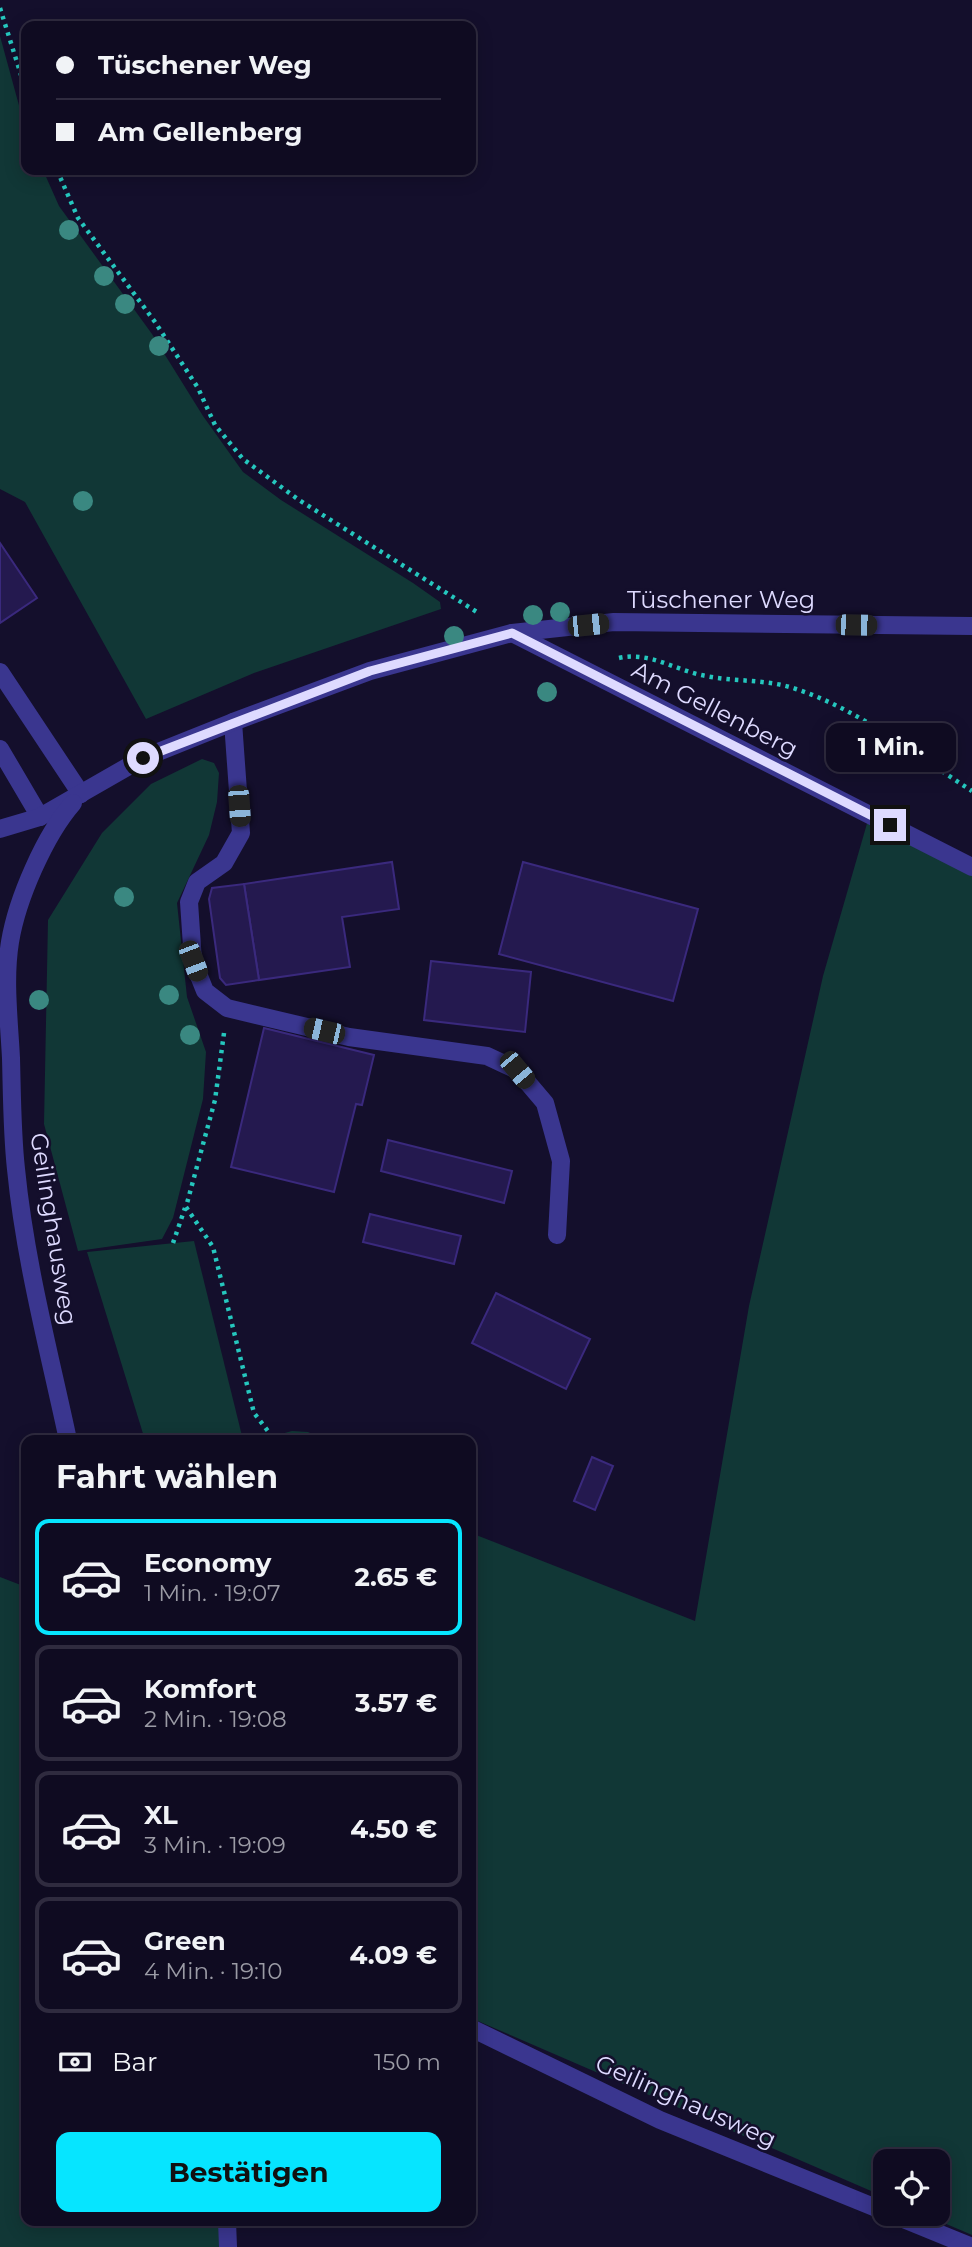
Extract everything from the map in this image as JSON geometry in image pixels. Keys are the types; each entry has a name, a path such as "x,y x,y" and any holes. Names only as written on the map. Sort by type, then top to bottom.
{"street":[{"name":"Tüschener Weg","path":"0,829 40,817 143,758 233,722 370,671 512,633 614,622 972,626"},
{"name":"Am Gellenberg","path":"512,633 972,867"},
{"path":"0,672 81,794"},
{"path":"233,722 241,834 224,863 197,881 189,902 193,961 205,991 226,1008 349,1037 487,1056 517,1070 545,1103 561,1161 557,1234"},
{"path":"0,749 40,817"},
{"name":"Tüschener Weg","path":"19,910 46,841 57,821 81,794"},
{"name":"Geilinghausweg","path":"19,910 10,941 8,980 8,1169 67,1435"},
{"name":"Geilinghausweg","path":"0,957 8,980"},
{"name":"Geilinghausweg","path":"476,2030 660,2120 873,2206"},
{"path":"227,2226 228,2247"},
{"path":"920,2226 972,2247"}],"path":[{"path":"0,8 21,75"},
{"path":"59,175 78,218 155,322 198,388 215,425 243,458 310,507 512,633"},
{"path":"586,671 608,660 632,655 653,659 706,677 756,680 795,688 844,710 972,790"},
{"path":"173,1243 186,1207 215,1100 226,1008"},
{"path":"186,1207 213,1248 254,1413 271,1435"}],"green space":[{"path":"0,36 21,113 21,175 45,175 59,206 152,334 203,416 243,472 281,500 413,583 440,602 441,609 254,673 146,719 25,502 0,489"},
{"path":"202,759 214,763 219,773 217,802 209,835 177,903 187,997 206,1052 203,1099 173,1218 162,1239 78,1251 44,1124 48,920 102,833 151,784"},
{"path":"868,820 972,873 972,2235 950,2226 950,2149 873,2149 873,2192 476,2020 476,1535 695,1621 749,1306 823,976"},
{"path":"194,1241 242,1435 143,1435 87,1252"},
{"path":"292,1431 314,1435 280,1435"},
{"path":"0,1577 21,1585 21,2226 223,2226 223,2247 0,2247"}],"building":[{"path":"0,543 37,598 0,623"},
{"path":"392,862 399,909 342,917 350,967 259,980 244,884"},
{"path":"523,862 698,909 673,1001 499,954"},
{"path":"244,884 259,980 226,985 220,978 209,899 212,888"},
{"path":"431,961 531,972 525,1032 424,1020"},
{"path":"264,1028 374,1055 362,1105 356,1104 334,1192 231,1167"},
{"path":"388,1140 512,1171 504,1203 381,1171"},
{"path":"370,1214 461,1236 454,1264 363,1242"},
{"path":"496,1293 590,1339 566,1389 472,1343"},
{"path":"592,1457 613,1466 595,1510 574,1501"}],"route":[{"path":"143,758 370,671 512,633 890,825"}]}
